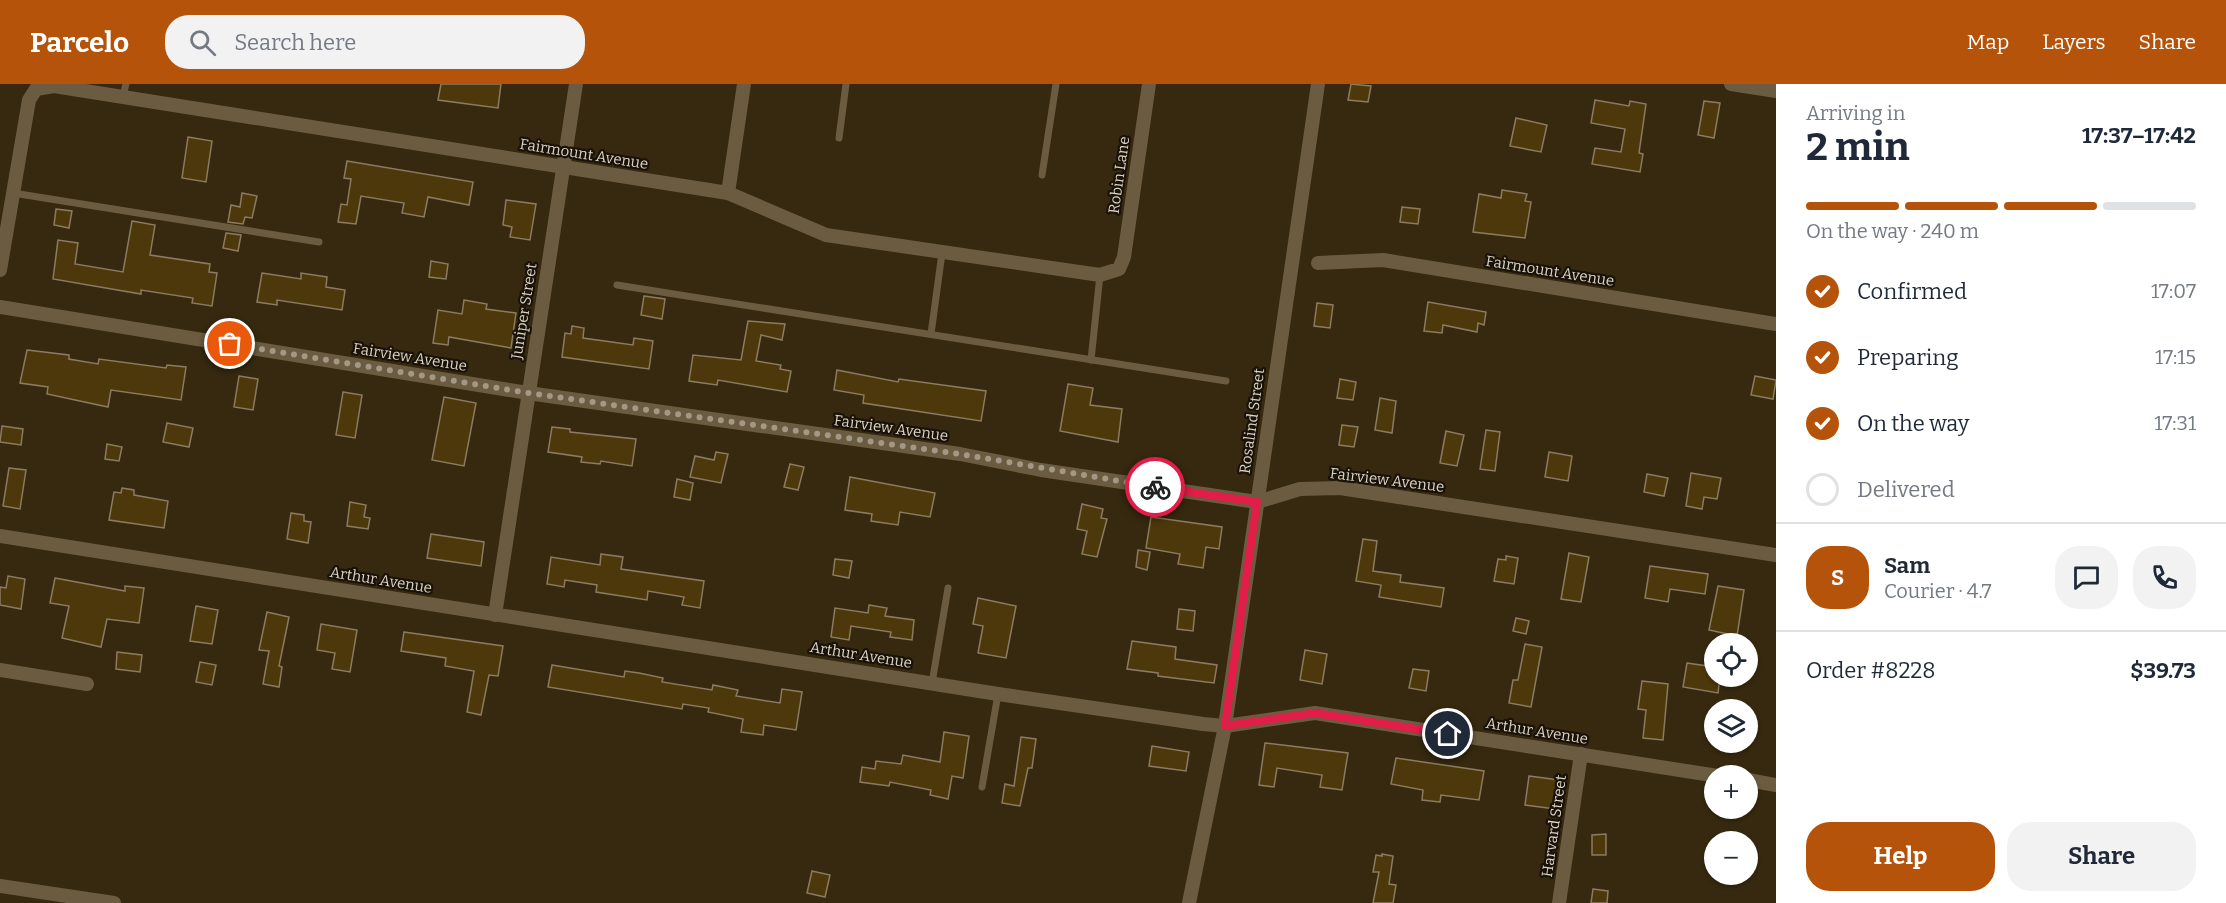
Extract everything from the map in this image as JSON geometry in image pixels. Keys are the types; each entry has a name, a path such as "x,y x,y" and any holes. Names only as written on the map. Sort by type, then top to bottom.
{"street":[{"name":"Juniper Street","path":"495,615 576,84"},
{"path":"728,194 744,84"},
{"name":"Robin Lane","path":"1119,269 1124,257 1149,84"},
{"name":"Rosalind Street","path":"1189,903 1225,726 1318,84"},
{"path":"1731,84 1776,91"},
{"name":"Fairmount Avenue","path":"13,193 29,100 36,89 54,86 124,90 563,168 728,194 826,235 1100,275 1119,269"},
{"path":"0,270 13,193"},
{"name":"Fairmount Avenue","path":"1318,262 1383,260 1776,324"},
{"name":"Fairview Avenue","path":"0,307 528,393 949,453 1257,502 1300,489 1340,488 1776,555"},
{"name":"Arthur Avenue","path":"0,536 998,694 1225,726 1315,713 1704,774"},
{"path":"0,670 87,684"},
{"name":"Harvard Street","path":"1559,903 1581,754"},
{"path":"1758,782 1776,785"},
{"path":"0,886 114,903"}],"lane":[{"path":"839,138 846,84"},
{"path":"1042,175 1056,84"},
{"path":"13,193 319,242"},
{"path":"931,334 942,253"},
{"path":"1090,360 1100,275"},
{"path":"617,285 1226,381"},
{"path":"932,683 948,588"},
{"path":"982,787 998,694"}],"building":[{"path":"441,84 501,84 498,108 438,100"},
{"path":"1351,84 1371,86 1368,102 1348,100"},
{"path":"1595,100 1629,106 1630,101 1646,104 1639,153 1643,154 1640,172 1592,164 1595,148 1621,152 1625,129 1591,123"},
{"path":"1704,101 1720,103 1714,138 1698,135"},
{"path":"1516,118 1547,125 1541,152 1510,146"},
{"path":"188,137 212,141 206,182 182,178"},
{"path":"347,161 473,182 469,205 428,197 424,217 402,213 404,203 361,196 356,224 338,222 341,204 347,205 351,179 344,178"},
{"path":"1502,190 1527,194 1525,201 1531,202 1525,238 1473,232 1479,194 1501,198"},
{"path":"242,193 257,196 252,218 245,217 243,224 228,222 231,205 240,207"},
{"path":"506,200 536,204 530,240 510,237 512,227 503,225"},
{"path":"1402,207 1420,209 1418,224 1400,222"},
{"path":"56,209 72,211 69,228 54,225"},
{"path":"132,221 155,225 150,255 210,264 209,272 217,273 212,306 192,303 193,298 141,290 141,294 53,279 58,240 78,243 75,264 123,272"},
{"path":"226,233 241,235 238,251 223,248"},
{"path":"431,261 448,264 446,279 429,277"},
{"path":"262,273 301,279 301,273 327,277 326,287 345,290 342,310 277,300 277,305 257,302"},
{"path":"644,296 665,299 662,319 641,315"},
{"path":"464,300 487,304 486,309 516,313 511,348 449,337 448,345 433,343 438,310 462,314"},
{"path":"1428,302 1486,312 1484,325 1478,323 1477,332 1443,325 1442,333 1424,331"},
{"path":"1317,303 1333,305 1330,328 1314,326"},
{"path":"748,321 785,324 782,340 761,335 756,361 781,365 780,369 791,371 787,392 718,380 717,385 689,381 693,355 741,360"},
{"path":"572,326 584,328 583,338 633,345 634,338 653,341 649,369 562,357 565,333 571,334"},
{"path":"27,350 69,355 69,359 98,364 99,359 166,368 167,365 186,367 181,400 111,390 108,407 47,394 48,387 20,383"},
{"path":"837,370 898,382 899,379 986,391 981,421 863,403 864,395 834,390"},
{"path":"239,376 258,379 253,410 234,407"},
{"path":"1755,376 1776,380 1773,399 1751,395"},
{"path":"1340,379 1356,382 1353,400 1337,398"},
{"path":"1068,384 1093,388 1090,405 1122,409 1118,442 1060,431"},
{"path":"343,392 362,395 355,438 336,435"},
{"path":"444,397 476,403 464,466 432,460"},
{"path":"1380,398 1396,401 1392,433 1375,430"},
{"path":"167,423 193,428 189,447 163,442"},
{"path":"1342,425 1358,427 1354,447 1339,445"},
{"path":"2,426 23,429 21,445 0,442"},
{"path":"552,427 570,429 570,432 636,439 632,466 601,461 600,464 581,462 582,457 548,452"},
{"path":"1486,430 1500,432 1495,471 1480,469"},
{"path":"1446,431 1464,435 1457,466 1440,463"},
{"path":"107,444 122,447 119,461 105,459"},
{"path":"716,452 728,454 721,483 690,477 695,456 714,460"},
{"path":"1549,452 1572,456 1568,481 1545,477"},
{"path":"790,464 804,467 798,490 784,487"},
{"path":"9,468 26,470 20,509 3,506"},
{"path":"1691,473 1721,478 1717,499 1704,497 1702,509 1686,506"},
{"path":"1647,474 1668,478 1664,496 1644,492"},
{"path":"850,477 935,493 930,517 900,512 898,525 871,521 872,514 845,510"},
{"path":"677,479 693,483 690,500 674,497"},
{"path":"122,488 134,490 134,495 168,501 164,528 109,520 114,492 121,493"},
{"path":"350,502 366,505 364,517 370,518 368,529 347,526"},
{"path":"1082,504 1103,509 1101,518 1107,519 1097,557 1082,554 1087,531 1077,529"},
{"path":"291,513 304,515 304,521 311,522 308,543 287,539"},
{"path":"1151,517 1222,527 1219,549 1206,547 1203,568 1178,564 1180,554 1146,548"},
{"path":"431,534 484,542 481,566 427,558"},
{"path":"1363,539 1377,541 1373,571 1401,575 1400,582 1444,588 1441,607 1379,597 1381,585 1356,581"},
{"path":"1138,550 1150,552 1147,570 1136,567"},
{"path":"1569,553 1589,557 1581,602 1561,599"},
{"path":"601,554 623,557 621,569 704,581 700,608 682,605 684,597 648,591 647,600 596,592 597,585 565,580 564,587 547,584 551,557 600,565"},
{"path":"1506,556 1518,558 1514,584 1494,581 1498,559 1506,560"},
{"path":"835,559 852,561 849,578 833,575"},
{"path":"1650,566 1708,574 1705,594 1670,589 1668,602 1645,598"},
{"path":"8,576 25,579 21,609 0,605 0,587 6,588"},
{"path":"55,578 125,591 125,586 144,588 139,623 107,619 101,647 62,638 69,606 50,603"},
{"path":"1718,586 1744,590 1737,633 1709,630"},
{"path":"978,598 1016,606 1006,658 978,653 983,626 973,624"},
{"path":"869,605 887,608 885,616 914,620 912,640 890,637 891,632 851,626 849,640 831,637 835,608 868,613"},
{"path":"196,606 218,610 212,644 190,641"},
{"path":"1179,609 1195,611 1193,631 1177,629"},
{"path":"267,612 289,617 279,666 282,667 279,687 263,684 269,651 259,650"},
{"path":"1516,618 1529,621 1526,634 1513,631"},
{"path":"321,624 357,630 350,672 332,669 335,653 317,650"},
{"path":"404,632 503,646 498,676 489,675 481,715 467,712 474,671 445,666 446,658 401,651"},
{"path":"1132,641 1176,647 1175,659 1217,665 1214,683 1158,676 1158,673 1127,669"},
{"path":"1525,644 1542,647 1531,707 1509,703 1513,680 1518,680"},
{"path":"1305,650 1327,654 1322,684 1300,680"},
{"path":"117,652 142,655 140,672 116,669"},
{"path":"200,662 216,665 212,685 196,682"},
{"path":"1687,663 1704,666 1704,687 1719,687 1718,693 1683,687"},
{"path":"552,665 624,677 625,671 639,673 663,678 662,682 712,690 713,685 738,690 736,696 780,703 782,689 802,692 796,730 764,725 763,735 741,732 743,719 708,712 709,708 683,704 682,709 548,687"},
{"path":"1413,669 1429,671 1426,691 1409,688"},
{"path":"1642,681 1668,684 1663,740 1643,738 1646,710 1638,709"},
{"path":"944,732 969,736 963,778 952,776 948,799 930,795 931,790 890,782 889,786 860,782 862,767 875,769 876,761 901,764 903,755 940,762"},
{"path":"1021,737 1036,739 1032,768 1028,768 1020,806 1002,803 1005,784 1014,786"},
{"path":"1265,743 1348,753 1342,790 1320,787 1322,775 1277,768 1274,787 1259,785"},
{"path":"1152,746 1189,752 1186,771 1149,766"},
{"path":"1396,758 1484,771 1479,800 1441,795 1440,802 1422,800 1423,790 1391,784"},
{"path":"1529,776 1559,780 1555,809 1525,805"},
{"path":"1606,834 1606,855 1592,855 1592,835"},
{"path":"1382,854 1393,856 1389,884 1396,885 1393,903 1373,903 1379,872 1373,872 1376,855 1382,856"},
{"path":"812,871 830,875 825,897 807,893"},
{"path":"1593,889 1608,891 1607,903 1591,903"}],"way so far":[{"path":"230,344 528,393 960,454 1041,470 1155,487"}],"route":[{"path":"1155,487 1257,502 1225,726 1315,713 1448,734"}]}
